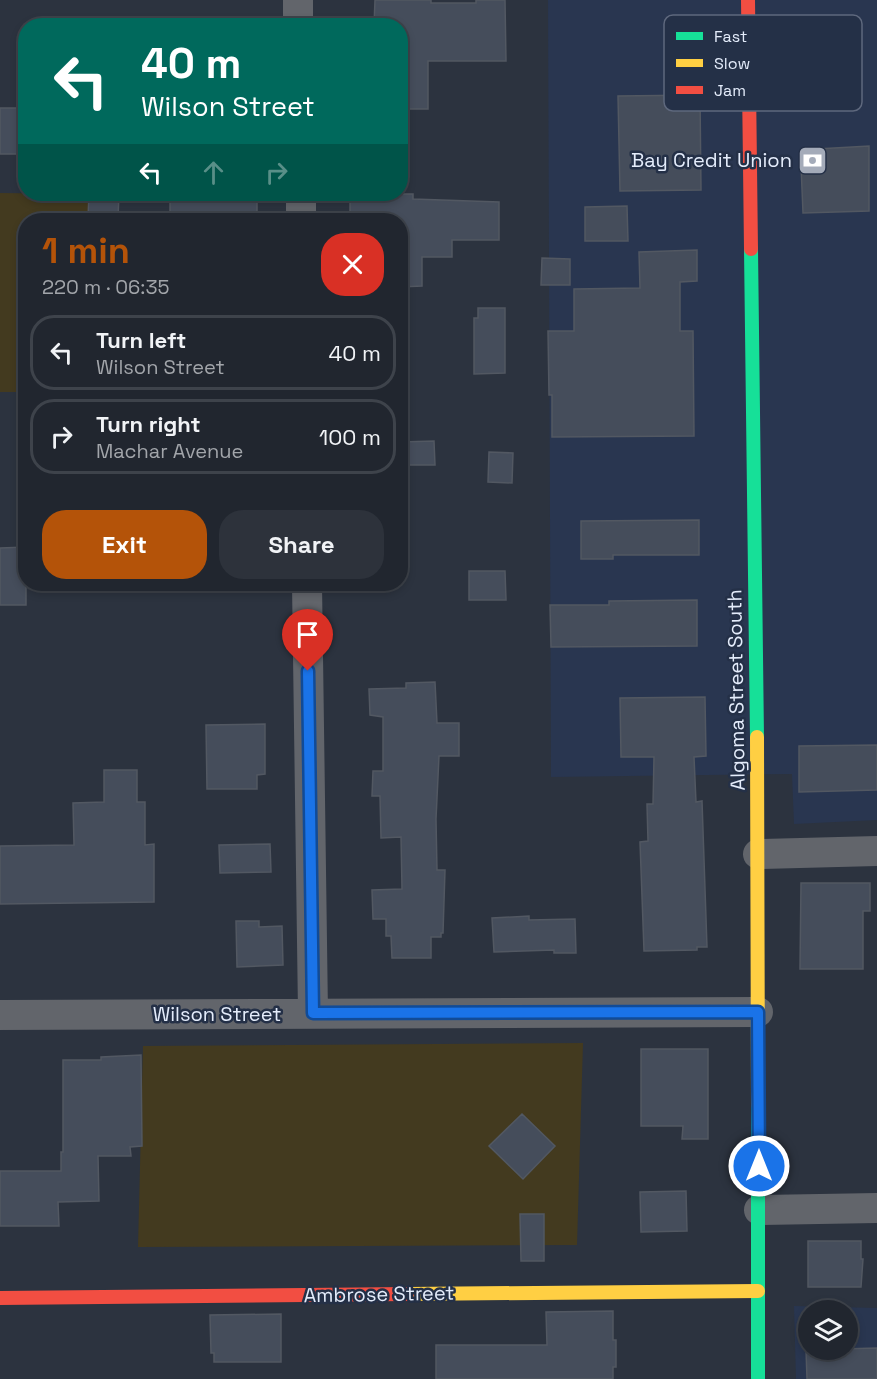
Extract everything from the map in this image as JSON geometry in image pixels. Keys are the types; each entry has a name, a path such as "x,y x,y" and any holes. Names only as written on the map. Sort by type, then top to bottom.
{"street":[{"path":"298,0 298,18"},
{"name":"Algoma Street South","path":"748,0 748,15"},
{"name":"Algoma Street South","path":"749,111 758,854 758,1379"},
{"path":"307,591 313,1013"},
{"path":"758,854 877,851"},
{"name":"Wilson Street","path":"0,1015 758,1012"},
{"path":"759,1210 877,1208"},
{"name":"Ambrose Street","path":"0,1298 758,1291"}],"shaded area":[{"path":"548,0 877,0 877,820 794,824 792,774 551,777"},
{"path":"0,193 18,193 18,201 89,201 89,213 18,213 18,392 0,392"},
{"path":"583,1043 577,1245 138,1247 143,1046"},
{"path":"794,1306 798,1306 798,1360 858,1360 858,1308 877,1308 877,1379 796,1379"}],"building":[{"path":"375,0 476,3 476,0 505,0 506,61 428,61 428,109 408,109 408,18 374,18"},
{"path":"664,95 664,111 700,111 701,190 620,191 618,96"},
{"path":"0,108 18,108 18,154 0,154"},
{"path":"869,146 869,211 803,213 801,165 818,163 817,149"},
{"path":"408,194 413,194 413,199 499,202 499,240 452,240 452,257 422,257 422,286 408,287 408,213 350,213 350,201 408,201"},
{"path":"89,201 119,201 118,213 88,213"},
{"path":"170,201 257,201 257,213 170,213"},
{"path":"627,206 628,241 585,241 585,207"},
{"path":"697,250 697,281 680,282 680,331 693,331 694,436 552,437 548,331 574,331 574,289 640,288 639,252"},
{"path":"542,258 570,259 570,285 541,285"},
{"path":"478,308 505,308 505,373 474,374 474,318 478,318"},
{"path":"434,441 435,465 408,465 408,442"},
{"path":"489,452 513,453 512,483 488,482"},
{"path":"699,520 699,555 613,555 613,559 581,559 581,521"},
{"path":"18,547 18,591 26,591 26,605 0,605 0,548"},
{"path":"469,571 505,571 506,600 469,600"},
{"path":"697,600 697,646 551,647 550,605 609,605 609,601"},
{"path":"435,682 437,723 459,723 459,756 439,756 436,819 437,870 445,870 443,933 441,937 431,937 431,958 392,958 391,936 386,936 386,919 373,919 372,890 402,889 401,837 381,838 380,796 372,796 373,771 383,771 383,717 370,715 369,689 406,688 406,683"},
{"path":"705,697 706,756 694,757 696,802 702,801 707,947 697,947 697,950 644,951 640,842 648,841 647,804 653,804 654,757 621,757 620,698"},
{"path":"265,724 265,774 257,775 257,789 207,789 206,725"},
{"path":"877,745 877,790 799,792 799,746"},
{"path":"104,770 137,770 137,802 145,802 145,845 154,844 154,902 0,904 0,846 74,845 73,803 104,802"},
{"path":"270,844 271,872 220,873 219,845"},
{"path":"801,883 870,883 870,911 863,911 863,969 800,969"},
{"path":"529,916 529,920 575,919 576,953 554,953 554,950 494,952 492,918"},
{"path":"236,921 259,921 259,927 282,926 283,965 237,967"},
{"path":"641,1049 708,1049 708,1139 682,1139 683,1126 641,1126"},
{"path":"141,1055 142,1146 130,1147 131,1156 98,1156 99,1201 58,1202 59,1226 0,1226 0,1171 61,1171 63,1060 101,1060 101,1057"},
{"path":"522,1114 555,1146 523,1179 489,1146"},
{"path":"686,1191 687,1231 641,1232 640,1192"},
{"path":"520,1214 544,1214 544,1261 521,1261"},
{"path":"808,1241 861,1241 861,1259 863,1259 861,1287 808,1287"},
{"path":"613,1311 616,1367 613,1367 613,1379 436,1379 436,1345 547,1345 546,1312"},
{"path":"281,1314 281,1362 214,1362 214,1353 211,1353 210,1315"},
{"path":"877,1348 877,1379 807,1379 806,1360 858,1360 858,1349"}],"traffic: fast":[{"path":"751,249 757,737"},
{"path":"758,1104 758,1379"}],"traffic: slow":[{"path":"757,737 758,1104"},
{"path":"407,1294 758,1291"}],"traffic: jam":[{"path":"748,0 748,15"},
{"path":"749,111 751,249"},
{"path":"0,1298 407,1294"}],"place":[{"name":"Bay Credit Union","path":"813,160"}],"route":[{"path":"308,671 313,1013 758,1012 759,1166"}]}
